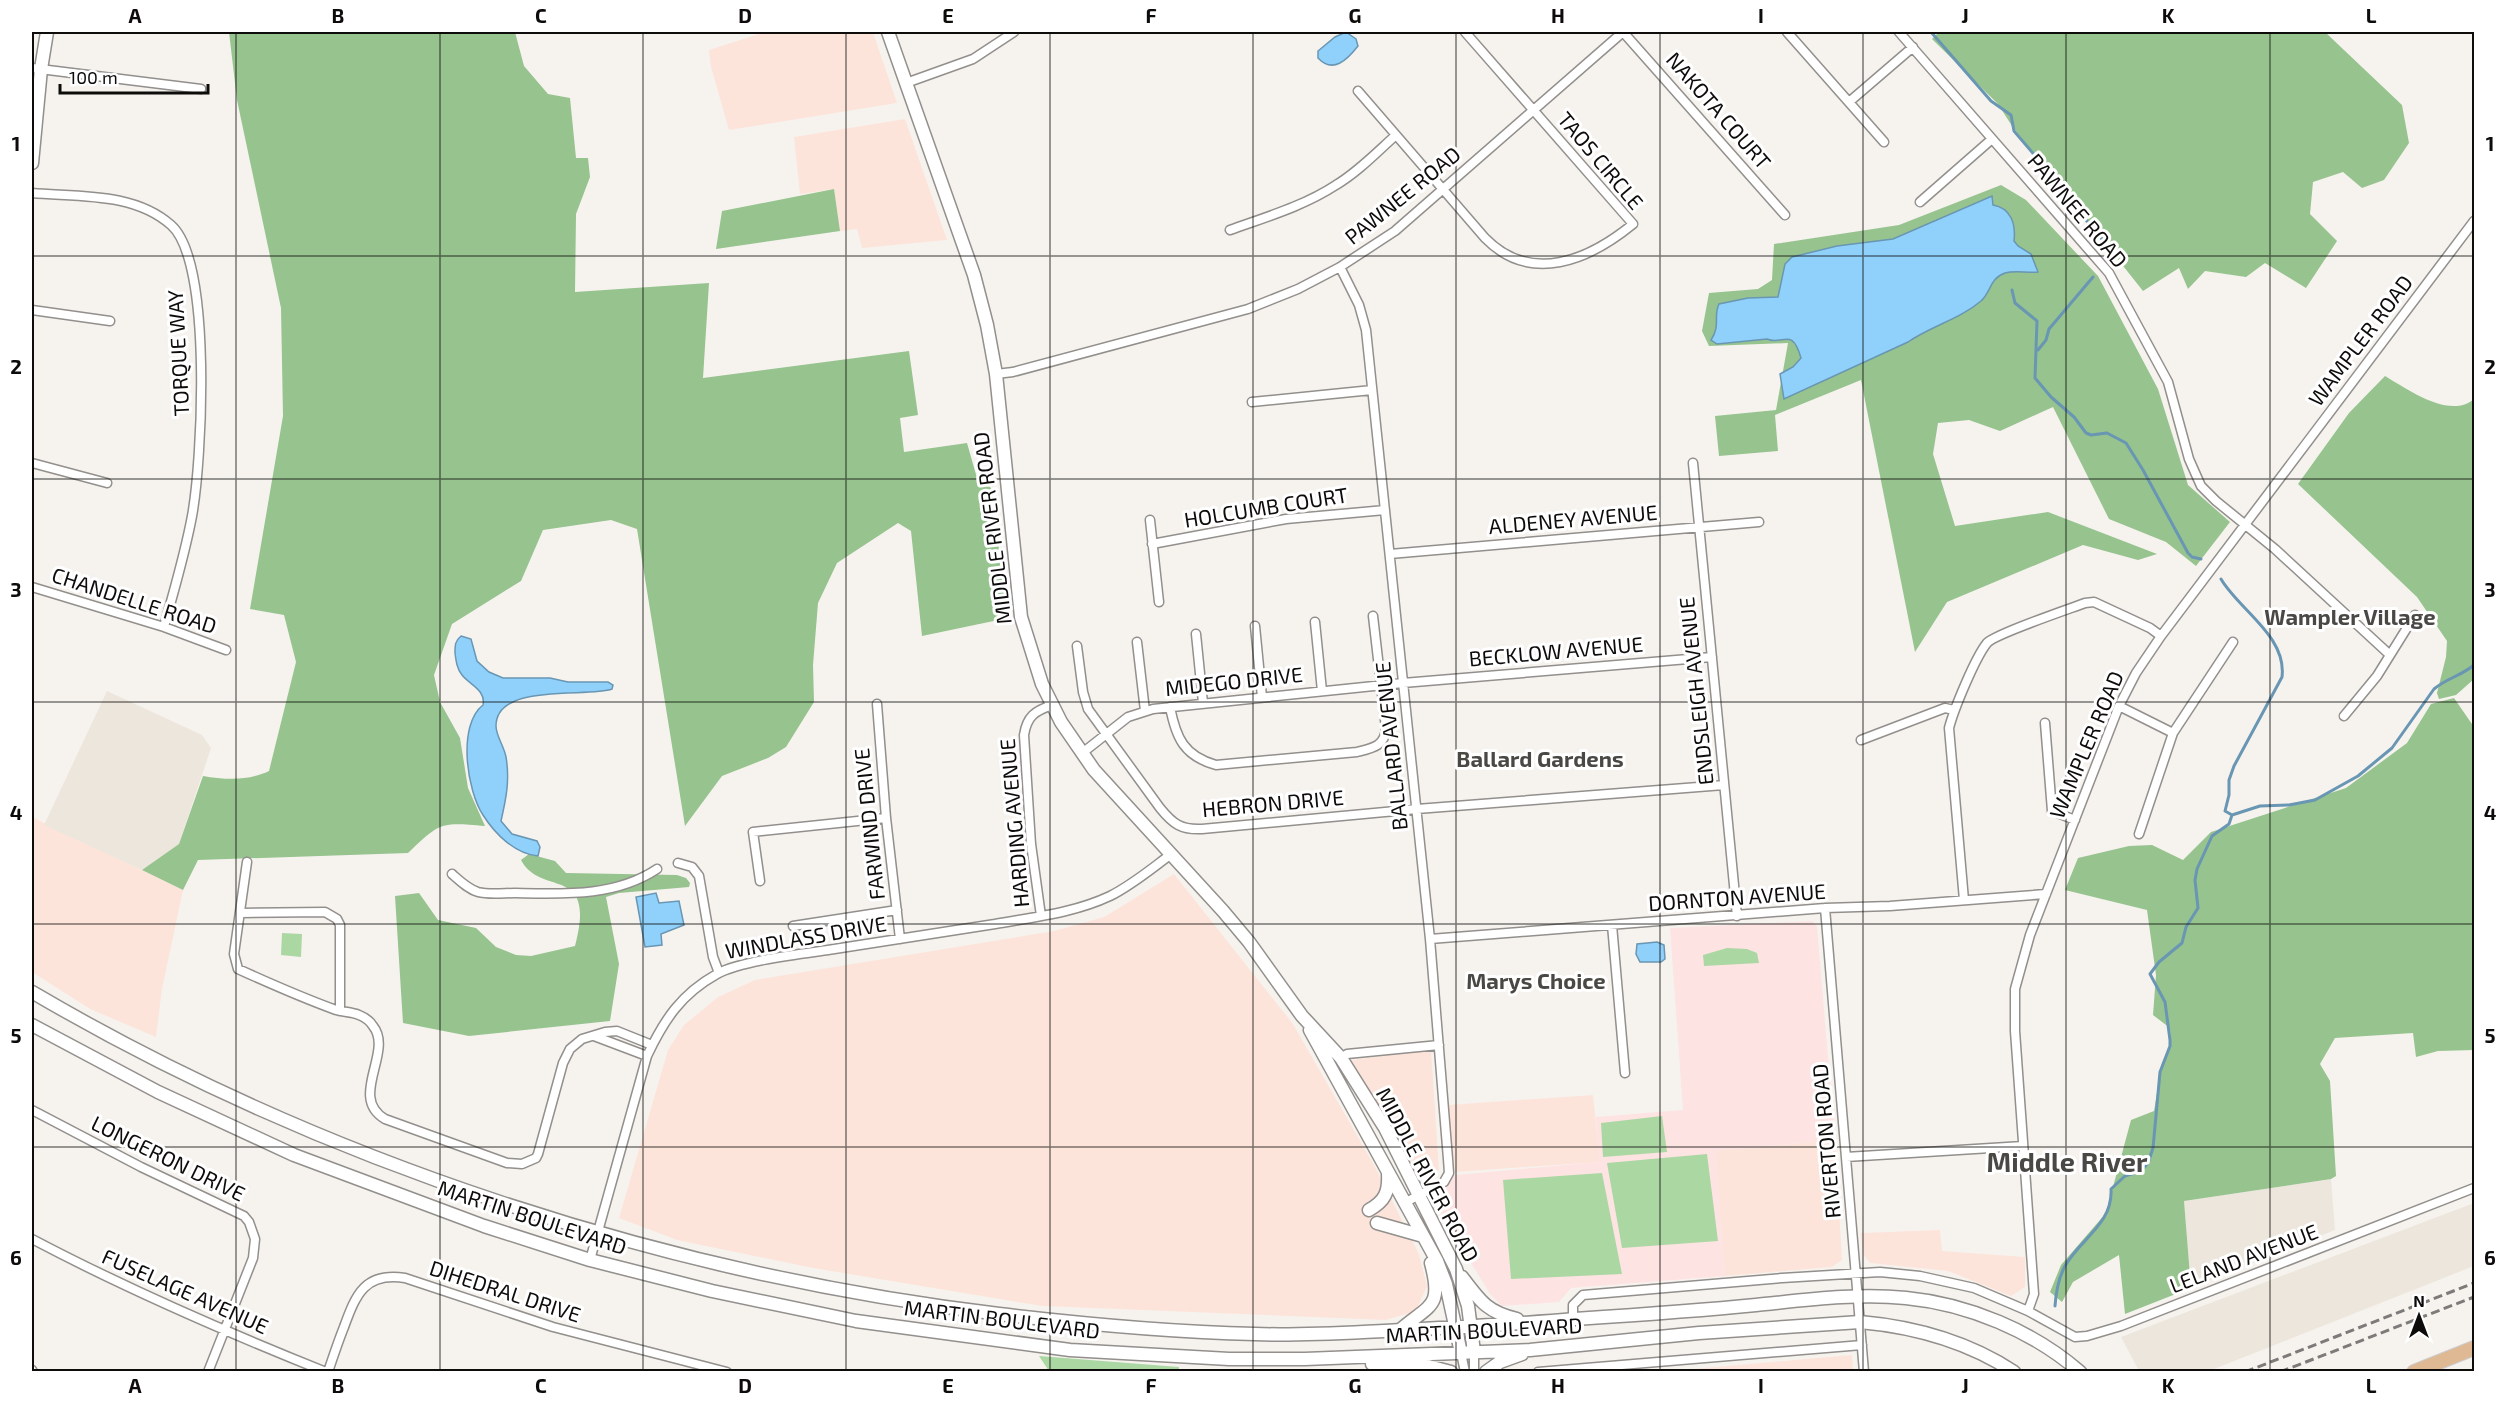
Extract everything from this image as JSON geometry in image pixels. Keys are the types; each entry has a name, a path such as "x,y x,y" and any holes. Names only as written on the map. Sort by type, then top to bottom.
{"main road":[{"path":"32,163 36,68 47,32"},
{"name":"MIDDLE RIVER ROAD","path":"888,32 974,275 989,332 996,374 1021,617 1034,664 1052,705 1082,754 1109,789 1249,942 1302,1016 1341,1058 1385,1128 1456,1269 1468,1306 1470,1326 1467,1353"},
{"name":"MARTIN BOULEVARD","path":"32,992 152,1057 259,1108 364,1153 468,1190 663,1250 768,1275 924,1304 999,1314 1162,1329 1257,1334 1530,1323 1858,1296 1923,1300 1997,1321 2047,1346 2080,1371"},
{"name":"MIDDLE RIVER ROAD","path":"1302,1016 1326,1064 1406,1202 1437,1261 1446,1284 1455,1327 1467,1353"},
{"name":"MARTIN BOULEVARD","path":"32,1025 158,1092 294,1155 484,1226 590,1260 770,1304 856,1321 1070,1350 1158,1357 1305,1359 1530,1350 1699,1333 1860,1322 1887,1324 1932,1334 1972,1348 2014,1371"},
{"path":"1369,1210 1385,1198 1389,1185 1388,1172"},
{"path":"1377,1224 1423,1236 1434,1276 1436,1289 1433,1302 1427,1311 1412,1319 1400,1330"},
{"path":"1456,1269 1481,1301 1496,1314 1530,1323"},
{"path":"2414,1371 2475,1348"},
{"path":"1486,1371 1500,1362 1530,1350"},
{"path":"1305,1359 1356,1364 1428,1366 1451,1371"}],"street":[{"path":"906,83 972,59 1014,32"},
{"path":"1465,32 1533,110"},
{"name":"PAWNEE ROAD","path":"996,374 1013,372 1248,309 1298,289 1340,267 1395,231 1623,32"},
{"name":"NAKOTA COURT","path":"1623,32 1785,215"},
{"path":"1787,32 1884,142"},
{"name":"PAWNEE ROAD","path":"1899,32 2109,273 2168,382 2189,459 2198,480 2216,501 2275,549 2390,655"},
{"path":"1849,102 1913,47"},
{"path":"36,68 201,89"},
{"path":"1358,91 1443,189"},
{"name":"TAOS CIRCLE","path":"1443,189 1492,245 1509,257 1528,263 1550,264 1574,258 1601,246 1633,224 1533,110"},
{"path":"1230,230 1292,208 1325,192 1353,173 1396,135"},
{"path":"1920,202 1992,139"},
{"name":"TORQUE WAY","path":"32,193 125,202 145,209 174,228 180,236 191,265 201,375 201,434 192,515 164,627"},
{"name":"WAMPLER ROAD","path":"2028,1311 2034,1294 2015,1031 2015,988 2024,951 2119,706 2136,673 2161,636 2475,222"},
{"name":"BALLARD AVENUE","path":"1340,267 1363,315 1417,809 1449,1173 1444,1182 1406,1202"},
{"path":"32,310 110,321"},
{"path":"1252,402 1372,390"},
{"path":"32,463 106,483"},
{"name":"ENDSLEIGH AVENUE","path":"1693,463 1737,916"},
{"name":"HOLCUMB COURT","path":"1152,544 1286,519 1385,510"},
{"path":"1150,520 1158,602"},
{"name":"ALDENEY AVENUE","path":"1390,554 1759,522"},
{"name":"CHANDELLE ROAD","path":"32,587 164,627 226,650"},
{"path":"1964,900 1949,728 1954,710 1987,643 2085,603 2100,604 2150,628 2161,636"},
{"path":"2344,716 2377,676 2415,615"},
{"path":"1170,707 1178,736 1189,752 1202,761 1226,765 1357,752 1381,744 1386,736 1386,728 1373,616"},
{"path":"1315,622 1322,691"},
{"path":"1255,626 1262,697"},
{"path":"1196,634 1203,703"},
{"path":"1137,642 1145,711"},
{"path":"2139,834 2173,733 2233,642"},
{"name":"HEBRON DRIVE","path":"1077,646 1085,704 1104,735 1160,808 1172,823 1184,829 1724,785"},
{"name":"BECKLOW AVENUE","path":"1404,683 1712,657"},
{"name":"MIDEGO DRIVE","path":"1082,754 1128,717 1145,711 1404,683"},
{"name":"FARWIND DRIVE","path":"877,704 886,818 900,939"},
{"name":"HARDING AVENUE","path":"1041,916 1031,844 1024,735 1028,719 1032,714 1052,705"},
{"path":"2119,706 2173,733"},
{"path":"1861,740 1944,708 1954,710"},
{"path":"2045,723 2052,811 2075,820"},
{"path":"760,881 753,832 886,818"},
{"name":"WINDLASS DRIVE","path":"590,1260 647,1056 657,1033 688,996 719,973 790,956 1074,909 1110,896 1170,855"},
{"path":"247,862 234,954 238,969 295,995 340,1011 359,1015 367,1020 376,1030 378,1045 370,1099 379,1116 515,1165 536,1158 567,1055 582,1039 617,1031 652,1045"},
{"path":"678,863 692,867 699,876 710,945 719,973"},
{"path":"452,874 478,892 559,893 592,892 617,888 640,881 657,869"},
{"name":"DORNTON AVENUE","path":"1430,939 1825,908 1890,906 2046,894"},
{"name":"RIVERTON ROAD","path":"1825,908 1864,1371"},
{"path":"793,926 897,910"},
{"path":"241,913 325,912 337,918 340,1011"},
{"path":"1611,925 1625,1072"},
{"path":"594,1036 647,1056"},
{"path":"1341,1058 1347,1054 1439,1045"},
{"name":"LONGERON DRIVE","path":"32,1110 141,1167 244,1216 249,1221 255,1239 253,1258 224,1331"},
{"path":"1846,1156 2023,1146"},
{"name":"LELAND AVENUE","path":"1856,1272 1900,1274 1955,1283 1991,1294 2028,1311 2071,1336 2087,1336 2172,1306 2475,1188"},
{"name":"FUSELAGE AVENUE","path":"32,1239 104,1277 224,1331 327,1371"},
{"name":"MARTIN BOULEVARD","path":"1573,1320 1573,1305 1583,1295 1856,1272"},
{"name":"DIHEDRAL DRIVE","path":"327,1371 355,1299 369,1282 384,1277 405,1278 553,1327 727,1371"},
{"path":"208,1371 224,1331"},
{"name":"MARTIN BOULEVARD","path":"1538,1371 1651,1367 1862,1345"},
{"name":"MIDDLE RIVER ROAD","path":"1465,1371 1467,1353"},
{"name":"MIDDLE RIVER ROAD","path":"1467,1353 1474,1371"}],"shaded area":[{"path":"765,32 873,32 897,103 729,130 711,67 709,50"},
{"path":"905,119 947,240 862,248 857,229 840,231 834,189 800,194 794,137"},
{"path":"107,691 202,735 211,748 179,844 142,870 44,825"},
{"path":"32,817 183,890 162,989 156,1037 90,1009 32,972"},
{"path":"1174,874 1293,1024 1374,1165 1419,1254 1427,1286 1416,1311 1386,1320 1042,1306 813,1268 677,1240 619,1218 668,1050 684,1025 718,997 755,980 1054,931 1104,917"},
{"path":"1812,921 1817,926 1835,1140 1716,1151 1725,1276 1571,1288 1559,1302 1502,1306 1490,1294 1440,1212 1438,1200 1455,1175 1599,1162 1596,1117 1683,1110 1670,928"},
{"path":"1431,1049 1439,1170 1422,1177 1346,1061"},
{"path":"1593,1095 1600,1162 1455,1172 1448,1105"},
{"path":"1835,1140 1842,1260 1832,1267 1725,1276 1715,1151"},
{"path":"2331,1179 2335,1230 2191,1288 2184,1201"},
{"path":"2474,1203 2474,1266 2209,1371 2139,1371 2121,1337"},
{"path":"1940,1230 1942,1251 2025,1257 2025,1287 2011,1296 1948,1271 1870,1263 1863,1254 1861,1233"},
{"path":"1852,1355 1853,1371 1670,1371"}],"green space":[{"path":"229,32 515,32 524,66 548,94 570,98 576,158 588,158 590,177 576,214 575,292 709,283 703,378 909,351 918,415 900,418 904,452 967,443 977,478 991,488 1008,618 922,636 911,531 898,523 837,563 818,603 813,665 814,702 786,747 768,758 722,776 685,826 637,529 611,520 543,530 521,581 452,624 434,675 440,702 460,738 468,788 485,826 459,824 442,826 427,835 408,853 198,860 183,890 142,870 179,844 203,776 237,779 253,777 269,771 296,662 284,615 250,609 283,416 281,308 237,100"},
{"path":"1939,32 2325,32 2402,105 2409,143 2384,180 2362,188 2343,172 2313,182 2310,214 2337,241 2306,288 2265,263 2246,277 2205,271 2188,289 2179,268 2143,291 2012,126 1998,104 1932,39"},
{"path":"2001,185 2026,200 2098,276 2158,389 2188,485 2230,522 2196,566 2166,542 2109,519 2053,407 2000,431 1969,420 1938,423 1933,454 1955,526 2048,512 2157,554 2138,560 2083,545 1947,602 1915,652 1861,380 1775,415 1778,451 1719,456 1715,416 1776,410 1788,343 1709,346 1702,331 1709,293 1758,289 1772,280 1774,244 1899,225"},
{"path":"834,189 840,231 716,249 722,211"},
{"path":"2385,376 2416,395 2441,404 2464,405 2474,399 2474,679 2456,695 2439,699 2437,693 2446,657 2447,641 2417,597 2298,484 2349,413"},
{"path":"2454,698 2474,727 2474,1050 2438,1051 2416,1057 2413,1033 2335,1038 2320,1064 2330,1081 2336,1176 2331,1179 2184,1201 2191,1288 2125,1314 2119,1255 2073,1282 2062,1302 2050,1292 2061,1265 2106,1213 2131,1120 2154,1111 2162,1063 2171,1046 2170,1028 2153,1015 2156,975 2147,910 2065,890 2078,858 2129,846 2152,845 2183,860 2211,832 2346,788 2407,743 2431,704"},
{"path":"529,854 555,861 566,873 677,875 686,878 690,883 689,887 619,893 606,897 619,964 610,1021 469,1036 403,1023 395,896 419,893 438,920 476,928 496,947 516,955 531,956 575,946 580,920 579,903 573,892 564,886 541,878 530,871 521,860"},
{"path":"282,933 302,934 301,957 281,955"},
{"path":"1727,948 1747,949 1757,953 1759,963 1704,966 1703,955"},
{"path":"1662,1116 1667,1152 1603,1157 1601,1123"},
{"path":"1707,1154 1718,1241 1622,1248 1607,1163"},
{"path":"1602,1173 1622,1274 1511,1279 1503,1180"},
{"path":"1039,1356 1179,1367 1179,1371 1049,1371"}],"water":[{"path":"1346,32 1356,39 1358,46 1349,56 1334,65 1324,63 1318,58 1318,51 1335,37"},
{"path":"1992,196 1993,205 2008,213 2013,223 2014,241 2031,254 2038,272 2013,272 2000,275 1981,301 1955,318 1784,399 1780,374 1793,367 1801,358 1798,348 1791,340 1767,339 1717,344 1711,340 1716,330 1719,304 1748,298 1778,297 1785,264 1792,257 1837,246 1893,239"},
{"path":"461,636 471,639 477,661 489,672 503,678 550,678 568,682 608,682 613,685 612,689 600,691 526,697 511,703 500,712 496,730 505,753 508,774 501,821 512,834 537,841 540,847 538,856 521,851 506,842 488,822 477,804 469,775 467,742 470,727 475,714 483,705 483,700 480,692 458,668 455,645"},
{"path":"656,893 659,903 679,901 684,925 661,934 662,945 645,947 636,897"},
{"path":"1657,942 1664,945 1665,959 1661,962 1640,962 1636,954 1637,944"}],"waterway":[{"path":"1931,32 1991,101 2011,115 2014,131 2076,204 2111,250 2109,258"},
{"path":"2038,350 2046,340 2049,329 2093,277"},
{"path":"2012,290 2015,303 2037,321 2035,378 2051,397 2074,417 2086,433 2091,435 2107,433 2126,443 2188,553 2192,557 2201,559"},
{"path":"2221,579 2270,636 2282,662 2282,677 2234,766 2229,780 2229,795 2225,811 2232,815"},
{"path":"2232,815 2260,806 2289,805 2315,800 2358,776 2392,748 2434,689 2474,665"},
{"path":"2055,1306 2058,1286 2065,1266 2102,1221 2107,1212 2111,1189 2125,1176 2141,1171 2148,1163 2153,1148 2160,1072 2170,1046 2165,1002 2150,974 2159,962 2182,943 2186,927 2198,908 2195,880 2197,869 2212,836 2229,824 2232,815"}],"railway":[{"path":"2245,1372 2474,1283"},
{"path":"2280,1372 2474,1297"}],"district":[{"name":"Wampler Village","path":"2350,617"},
{"name":"Ballard Gardens","path":"1540,759"},
{"name":"Marys Choice","path":"1536,981"},
{"name":"Middle River","path":"2067,1163"}]}
